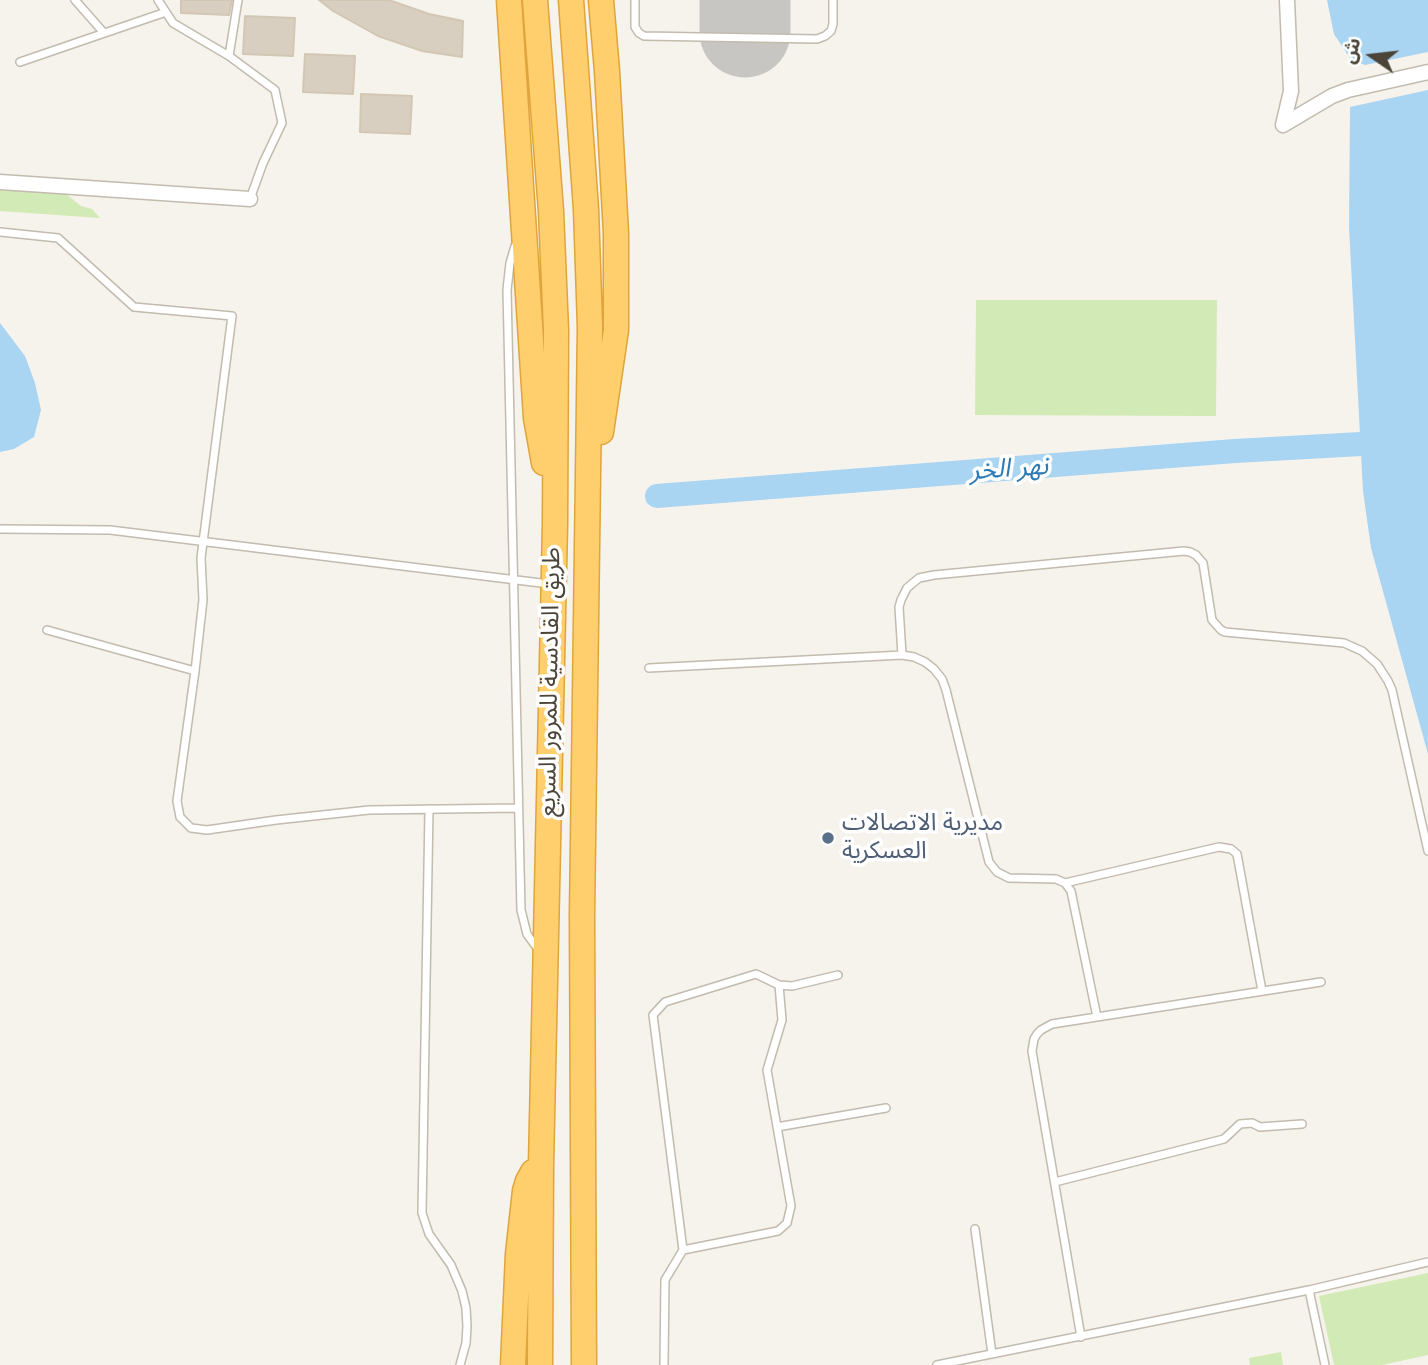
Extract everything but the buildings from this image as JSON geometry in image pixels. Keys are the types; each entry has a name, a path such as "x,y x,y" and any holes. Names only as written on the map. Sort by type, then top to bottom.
{"highway":[{"path":"509,0 536,418 555,524"},
{"name":"طريق القادسية للمرور السريع","path":"535,0 551,211 556,330 540,1365"},
{"name":"طريق القادسية للمرور السريع","path":"571,0 586,209 590,327 582,915 584,1365"},
{"path":"587,522 616,330 616,233 601,0"},
{"path":"513,1365 516,1280 525,1191 533,1172 541,1165"}],"street":[{"path":"1287,0 1291,91 1283,125 1332,96 1348,90 1428,72"},
{"path":"0,182 250,198"}],"lane":[{"path":"75,0 104,33"},
{"path":"158,0 173,23 229,55 275,90 282,122 250,198"},
{"path":"229,55 237,0"},
{"path":"635,0 635,27 644,36 817,39 831,31 834,0"},
{"path":"20,62 166,12"},
{"path":"524,226 513,250 507,290 522,918 532,943 546,958"},
{"path":"0,232 58,238 134,307 232,316 201,558 203,600 177,801 180,817 191,828 207,830 369,810 519,808"},
{"path":"0,529 110,530 553,585"},
{"path":"902,655 901,600 907,588 919,578 1190,552 1203,563 1212,620 1221,630 1344,643 1362,651 1377,664 1392,690 1428,851"},
{"path":"47,630 195,671"},
{"path":"649,667 902,655 914,657 934,669 946,690 989,862 997,872 1009,878 1056,879 1065,883 1071,891 1097,1017"},
{"path":"429,808 422,1213 429,1234 451,1265 462,1291 467,1325 466,1343 460,1365"},
{"path":"1065,883 1219,847 1231,849 1237,854 1262,991"},
{"path":"664,1365 665,1280 683,1250 653,1015 665,1002 756,974 779,985 792,986 838,975"},
{"path":"1081,1337 1033,1045 1037,1034 1046,1026 1321,982"},
{"path":"683,1250 779,1231 787,1223 791,1206 767,1070 782,1020 779,985"},
{"path":"777,1127 886,1108"},
{"path":"1055,1182 1224,1139 1240,1124 1252,1123 1260,1127 1303,1124"},
{"path":"975,1230 992,1354"},
{"path":"937,1365 1309,1290 1428,1262"},
{"path":"1309,1290 1325,1365"}],"green space":[{"path":"0,189 66,194 81,206 92,209 100,218 0,211"},
{"path":"976,300 1217,300 1216,416 975,415"},
{"path":"1428,1273 1428,1355 1382,1365 1334,1365 1319,1296"},
{"path":"1281,1352 1283,1365 1250,1365 1249,1358"}],"water":[{"path":"1327,0 1428,0 1428,52 1365,65 1351,60 1334,34"},
{"path":"1428,90 1428,754 1371,548 1363,491 1349,227 1350,107"},
{"path":"0,323 25,356 41,410 34,437 14,449 0,452"}],"waterway":[{"name":"نهر الخر","path":"657,496 1235,451 1361,444"}],"runway":[{"path":"745,0 745,32"}],"place":[{"name":"مديرية الاتصالات العسكرية","path":"828,838"}]}
